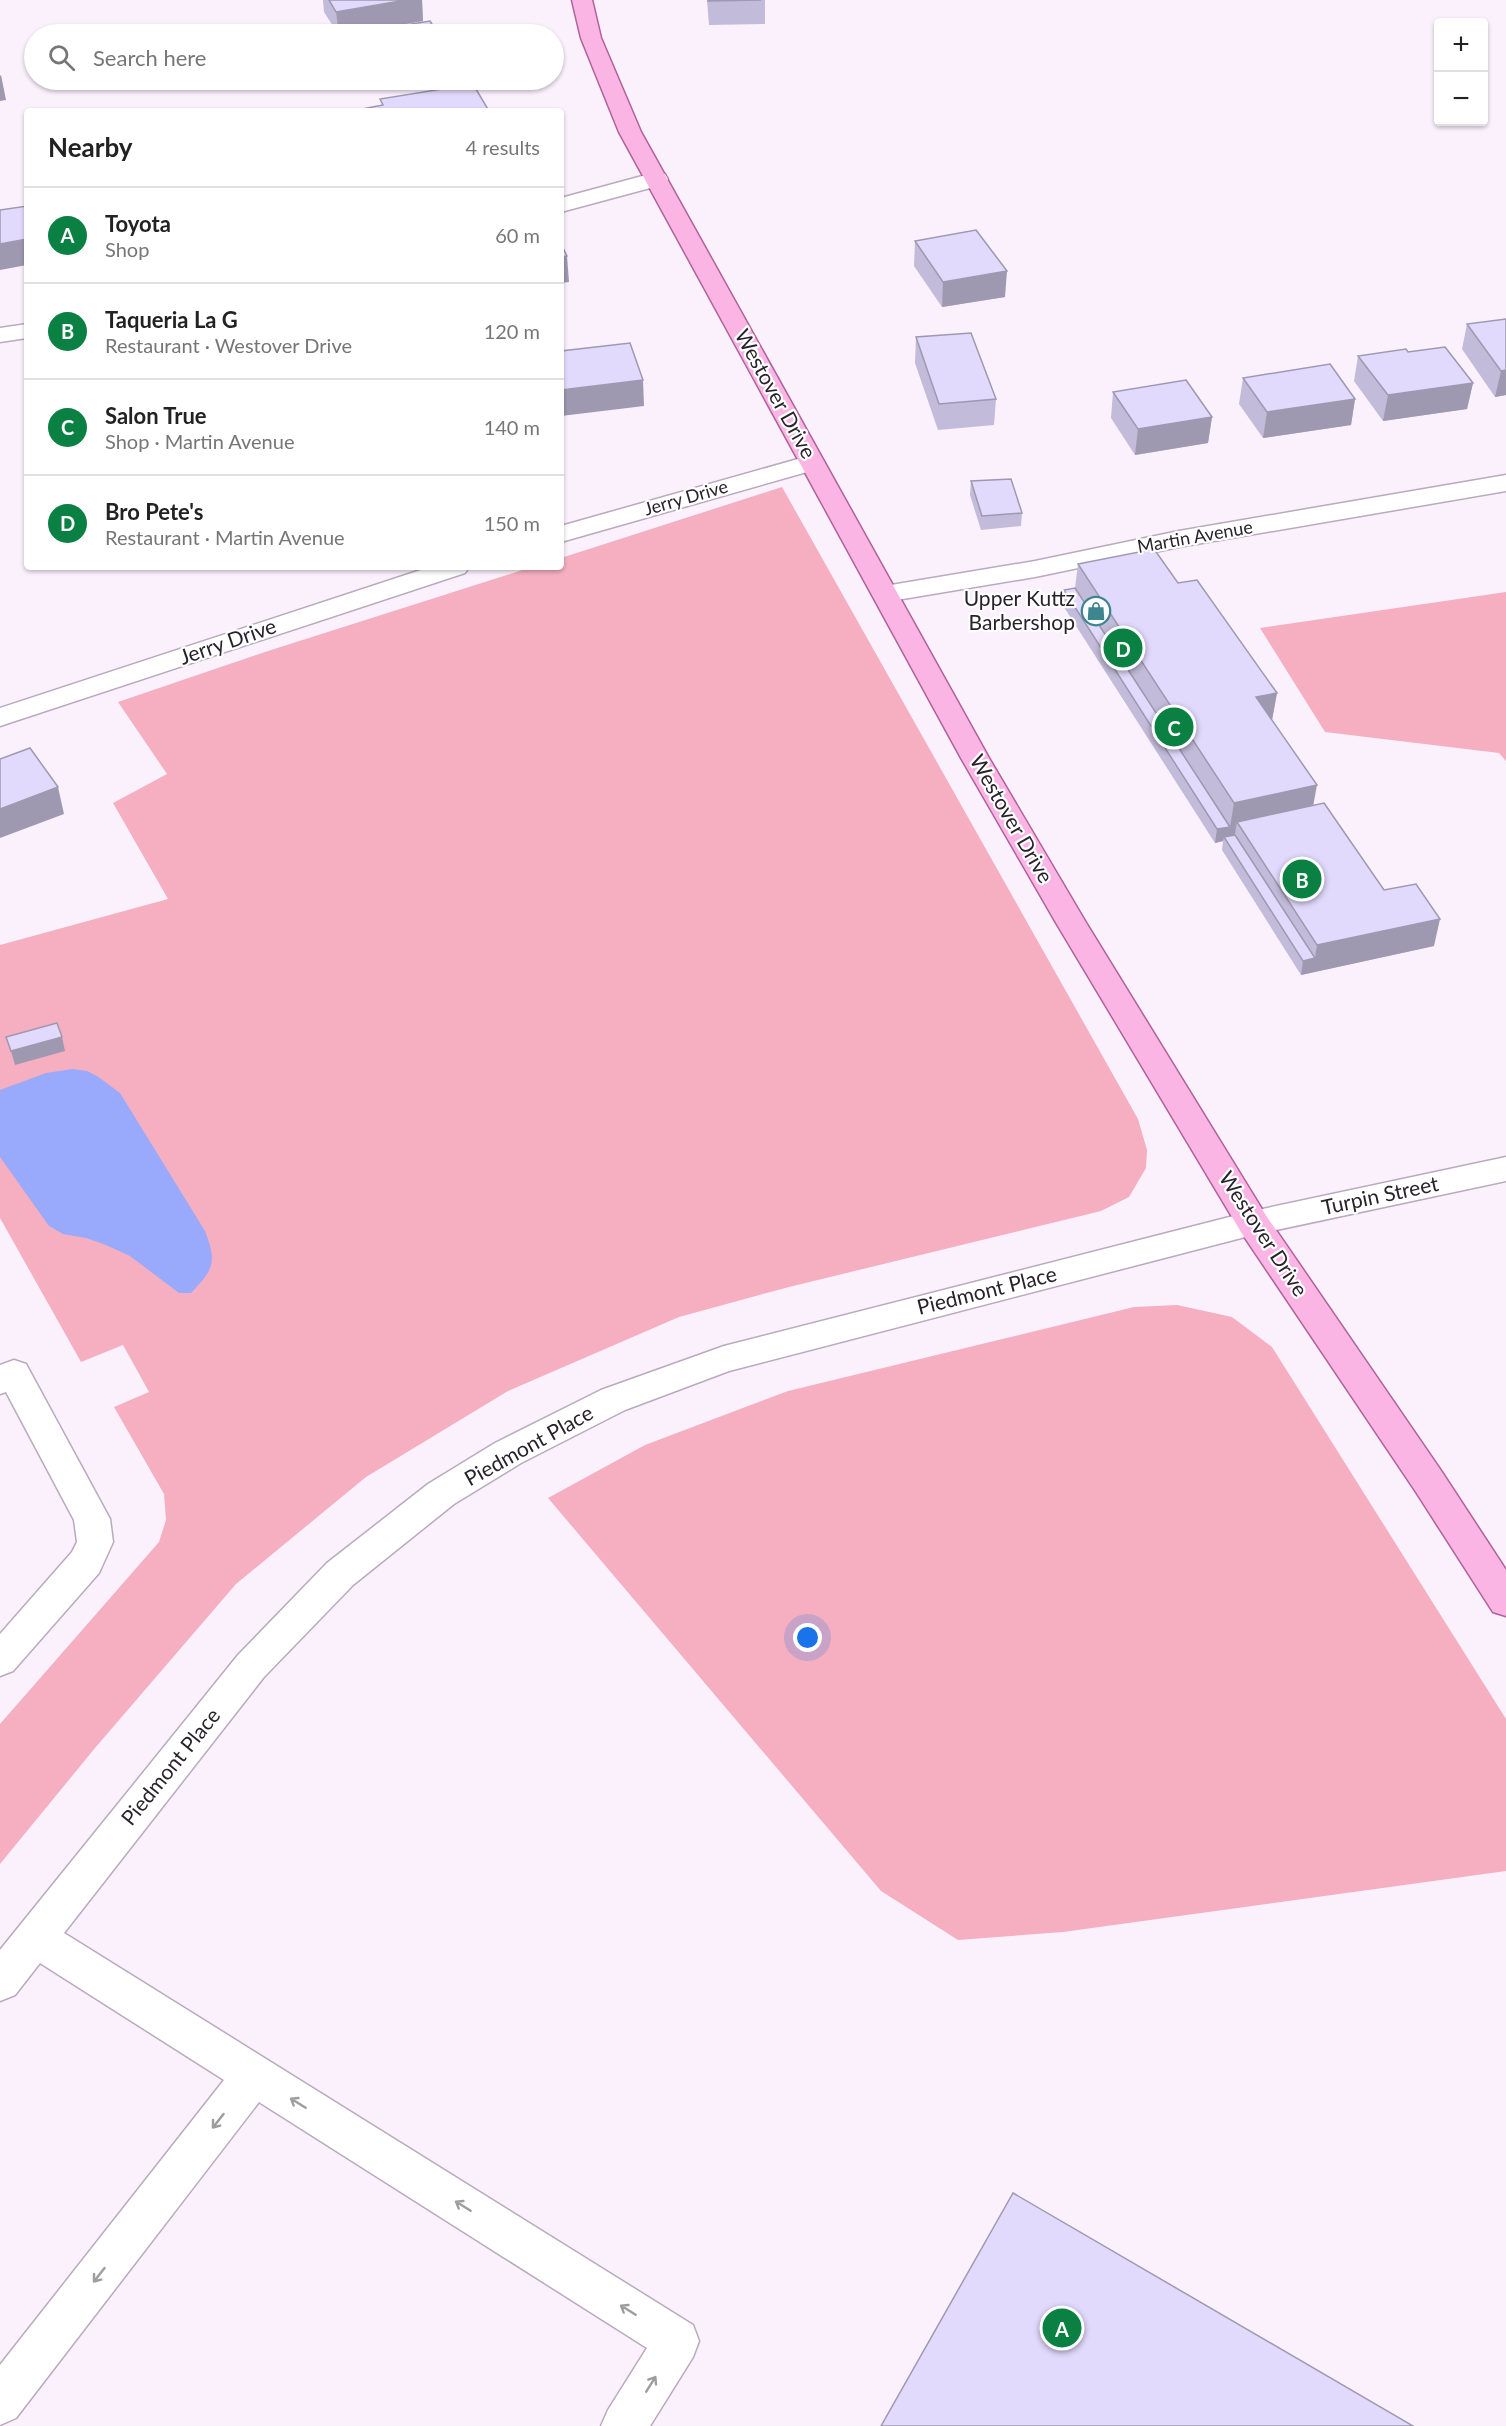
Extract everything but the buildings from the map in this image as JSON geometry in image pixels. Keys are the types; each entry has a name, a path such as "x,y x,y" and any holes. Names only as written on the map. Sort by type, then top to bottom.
{"main road":[{"name":"Westover Drive","path":"582,0 595,48 630,132 975,758 1064,912 1253,1223 1429,1482 1506,1601"}],"street":[{"path":"564,204 657,179"},
{"path":"0,335 24,331"},
{"name":"Jerry Drive","path":"564,533 812,463"},
{"name":"Martin Avenue","path":"885,594 1035,569 1191,537 1506,483"},
{"name":"Jerry Drive","path":"0,717 447,570"},
{"name":"Turpin Street","path":"1253,1223 1506,1169"},
{"name":"Piedmont Place","path":"0,1982 251,1666 340,1574 441,1494 508,1453 613,1400 724,1359 1253,1223"},
{"path":"0,1380 14,1374 92,1519 95,1542 86,1562 0,1660"},
{"path":"35,1937 677,2342 624,2426"},
{"path":"0,2402 254,2075"}],"shaded area":[{"path":"782,487 1138,1119 1147,1150 1146,1168 1129,1197 1101,1211 789,1287 679,1317 508,1391 366,1477 236,1584 95,1748 0,1864 0,1724 159,1542 166,1520 164,1494 114,1407 149,1392 123,1345 81,1362 0,1218 0,945 168,899 113,803 167,774 118,702 268,651 523,570 564,570 564,557"},
{"path":"1506,592 1506,761 1499,753 1325,732 1260,628"},
{"path":"1177,1305 1232,1317 1272,1347 1506,1719 1506,1871 1063,1932 958,1940 881,1891 548,1498 645,1445 788,1391 1134,1307"}],"water":[{"path":"73,1069 87,1071 97,1076 120,1093 205,1231 211,1250 211,1265 205,1278 191,1293 179,1293 130,1256 86,1238 63,1234 49,1226 0,1157 0,1090 46,1073"}],"place":[{"name":"Upper Kuttz Barbershop","path":"1096,611"},
{"name":"Bro Pete's","path":"1123,648"},
{"name":"Salon True","path":"1174,727"},
{"name":"Taqueria La G","path":"1302,879"},
{"name":"Toyota","path":"1062,2328"}]}
